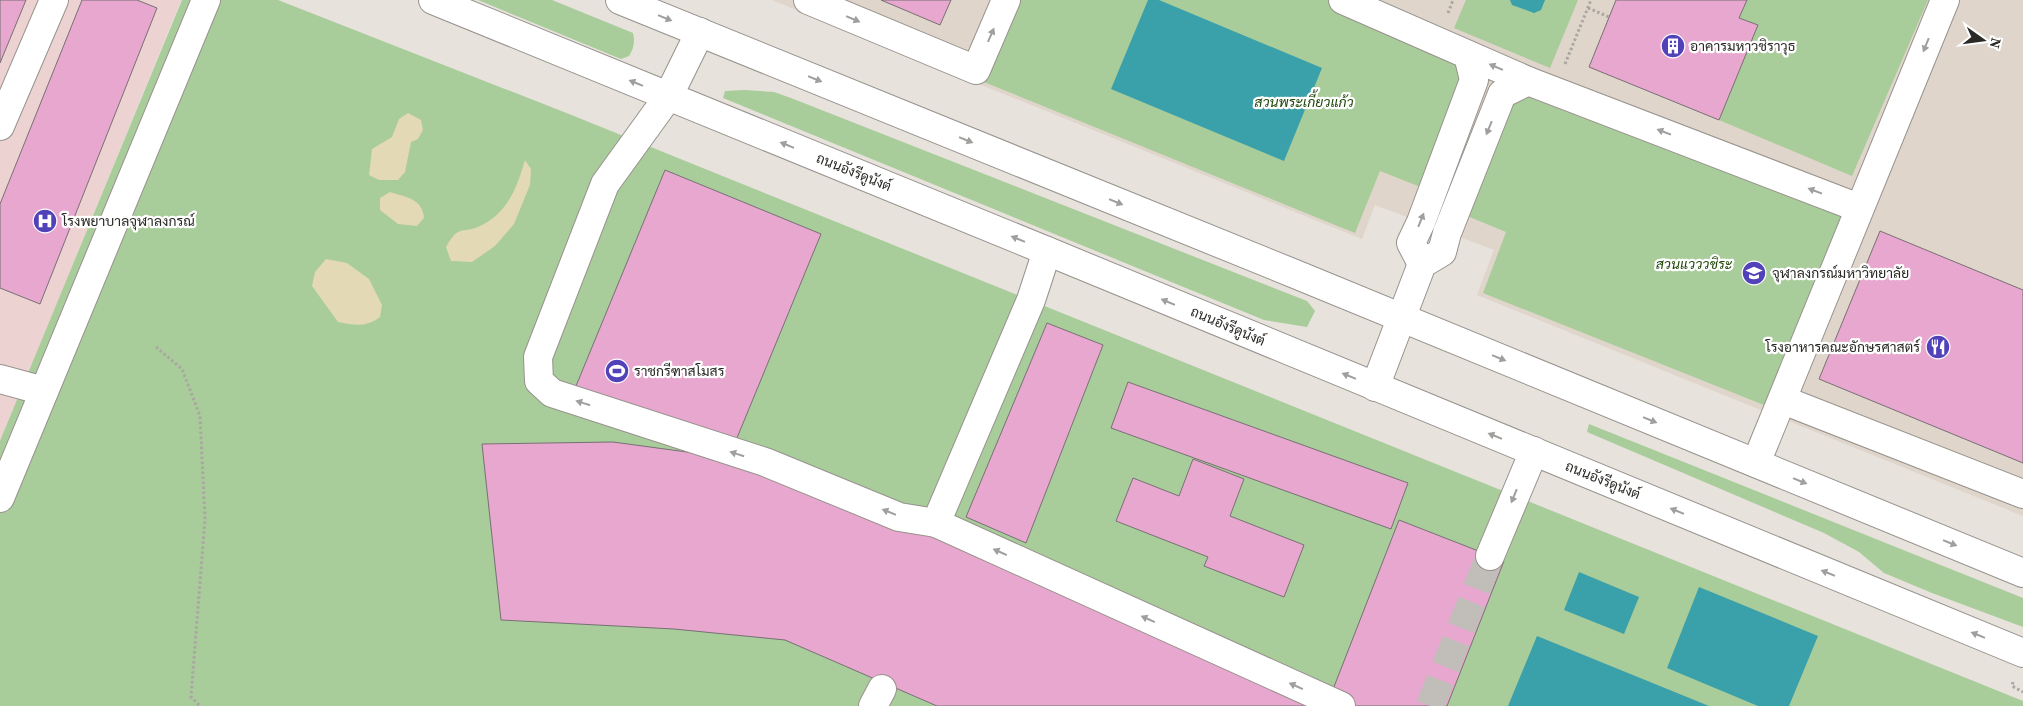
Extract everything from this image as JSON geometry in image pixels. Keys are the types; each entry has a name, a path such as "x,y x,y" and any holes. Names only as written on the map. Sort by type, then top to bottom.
{"main road":[{"path":"0,126 54,0"},
{"path":"0,498 206,0"},
{"name":"ถนนอังรีดูนังต์","path":"433,0 2023,653"},
{"path":"620,0 2023,573"},
{"path":"808,0 976,70 1006,0"},
{"path":"1343,0 1528,81 1860,207"},
{"path":"1756,463 1945,0"},
{"path":"700,32 668,96 605,184 538,357 539,382 552,393 764,462 899,516 936,523 1341,706"},
{"path":"1422,264 1411,243 1421,222 1474,80 1468,55"},
{"path":"1375,387 1422,264 1442,252 1447,233 1502,94 1528,81"},
{"path":"936,523 1030,300 1047,251"},
{"path":"0,378 44,391"},
{"path":"1783,400 2023,494"},
{"path":"1490,556 1534,451"}],"path":[{"path":"1554,90 1592,0"},
{"path":"1588,8 1609,17"},
{"path":"156,346 182,369 200,416 205,519 191,697 200,706"},
{"path":"2020,681 2013,682 2012,686 2023,692"}],"shaded area":[{"name":"โรงพยาบาลจุฬาลงกรณ์","path":"0,0 181,0 0,442"},
{"name":"จุฬาลงกรณ์มหาวิทยาลัย","path":"772,0 2023,0 2023,516 1477,295 1494,250 1375,205 1362,239"}],"green space":[{"name":"ราชกรีฑาสโมสร","path":"182,0 278,0 569,114 2023,701 2023,706 0,706 0,441"},
{"path":"478,0 552,0 633,33 633,48 629,56 621,59"},
{"name":"สวนพระเกี้ยวแก้ว","path":"1014,0 1331,0 1465,59 1467,78 1423,188 1380,171 1355,233 979,80"},
{"path":"1466,0 1578,0 1550,68 1454,28"},
{"path":"1747,0 1928,0 1852,176 1719,120 1757,26 1739,18"},
{"path":"725,91 774,92 791,98 1307,301 1315,311 1307,327 1264,320 723,98"},
{"name":"สวนแวววชิระ","path":"1539,92 1852,213 1774,409 1483,293 1506,232 1460,213 1509,101"},
{"path":"1589,424 2023,598 2023,627 1884,573 1859,552 1824,533 1587,432"}],"sand":[{"path":"408,113 421,120 423,130 418,139 411,142 405,172 398,180 379,180 369,175 372,149 392,137 399,119"},
{"path":"525,160 531,169 530,185 514,224 495,246 472,262 451,261 446,247 454,235 458,232 480,226 498,214 515,189"},
{"path":"390,192 408,197 421,207 424,218 417,226 398,224 380,210 380,198"},
{"path":"326,259 347,263 369,279 382,305 380,317 365,324 355,325 338,322 312,286 315,272"}],"water":[{"path":"1148,0 1159,0 1322,68 1284,161 1111,89"},
{"path":"1510,0 1545,0 1541,10 1534,13 1512,5"},
{"path":"1579,572 1639,597 1624,634 1564,610"},
{"path":"1699,587 1818,636 1789,706 1758,706 1667,668"},
{"path":"1537,636 1709,706 1508,706"}],"building":[{"path":"0,0 26,0 0,63"},
{"path":"82,0 137,0 157,8 40,304 0,288 0,204"},
{"path":"881,0 951,0 940,25"},
{"name":"อาคารมหาวชิราวุธ","path":"1616,0 1747,0 1739,18 1758,25 1719,120 1589,67"},
{"path":"665,170 821,234 732,450 576,386"},
{"path":"1880,231 2023,290 2023,463 1819,379"},
{"path":"1047,323 1103,345 1026,543 966,517"},
{"path":"1128,382 1408,483 1391,529 1111,428"},
{"path":"613,442 761,462 875,508 1322,706 937,706 785,640 674,629 501,620 482,444"},
{"path":"1193,459 1244,479 1230,516 1304,545 1284,597 1204,566 1208,557 1116,521 1133,478 1179,496"},
{"path":"1399,520 1504,561 1447,706 1353,706 1330,697"}],"tunnel":[{"path":"1430,706 1490,556"}],"place":[{"name":"อาคารมหาวชิราวุธ","path":"1673,46"},
{"name":"โรงพยาบาลจุฬาลงกรณ์","path":"45,221"},
{"name":"จุฬาลงกรณ์มหาวิทยาลัย","path":"1754,273"},
{"name":"โรงอาหารคณะอักษรศาสตร์","path":"1938,347"},
{"name":"ราชกรีฑาสโมสร","path":"617,371"}]}
